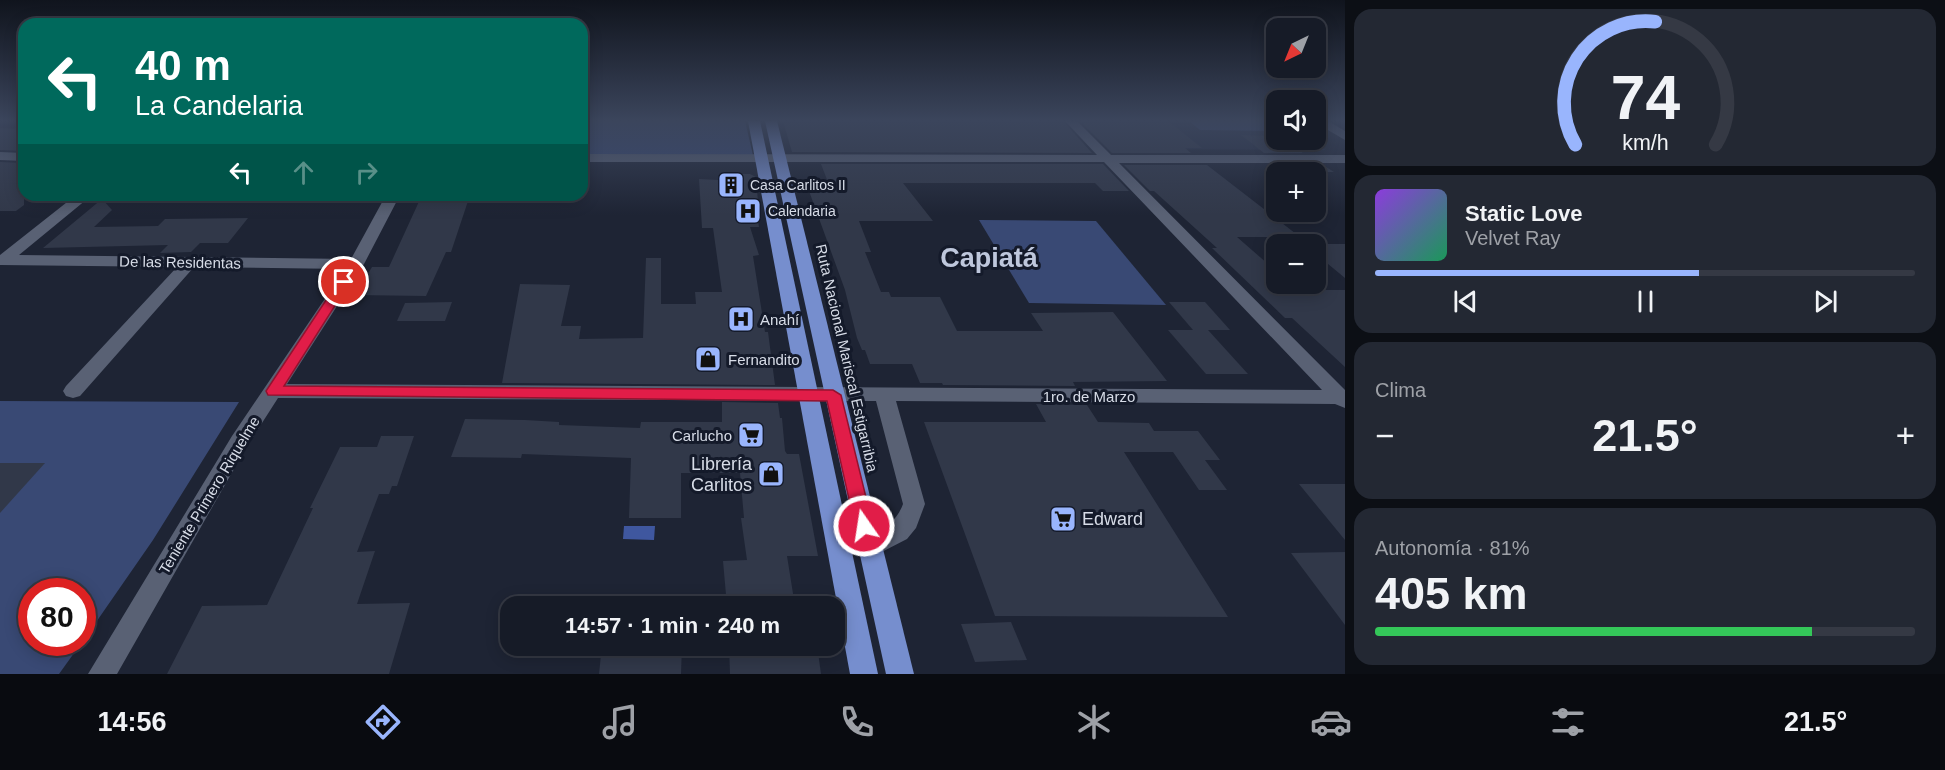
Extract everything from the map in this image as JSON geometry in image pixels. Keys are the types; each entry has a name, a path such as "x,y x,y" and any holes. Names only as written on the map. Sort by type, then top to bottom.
{"highway":[{"path":"760,152 864,674"},
{"name":"Ruta Nacional Mariscal Estigarribia","path":"779,152 833,395 900,674"}],"street":[{"path":"1102,152 1343,399"},
{"path":"0,156 18,157"},
{"path":"588,158 1345,159"},
{"path":"2,261 77,201"},
{"name":"Teniente Primero Riquelme","path":"102,674 239,442 356,264 390,201"},
{"name":"De las Residentas","path":"2,261 356,264"},
{"path":"73,391 190,262"},
{"name":"1ro. de Marzo","path":"274,391 1343,399"},
{"path":"870,548 898,534 909,521 914,504 885,396"}],"shaded area":[{"path":"588,152 752,152 753,155 588,154"},
{"path":"979,220 1096,221 1166,305 1029,303"},
{"path":"0,401 239,402 153,540 96,622 96,578 18,578 18,656 72,656 59,674 0,674"},
{"path":"624,526 655,526 654,540 623,539"}],"building":[{"path":"928,152 1092,152 1092,153"},
{"path":"1111,152 1191,153 1112,153"},
{"path":"0,162 18,163 18,201 24,201 24,205 16,211 0,211"},
{"path":"821,164 1103,164 1129,191 1103,191 1095,183 903,183 933,221 859,221 871,252 865,252 881,292 889,292 891,297 940,297 957,331 1043,331 1031,313 1113,312 1167,381 1073,382 1075,386 943,385 942,383 920,383 912,364 870,364 857,338 845,290 809,191 831,190"},
{"path":"1124,165 1207,165 1266,211 1266,222 1281,222 1296,234 1237,237 1266,262 1266,294 1326,294 1326,290 1345,290 1345,367 1292,318 1285,318 1212,248 1217,248 1154,191 1150,191"},
{"path":"720,174 750,174 756,177 758,202 755,202 759,227 750,227 759,255 753,256 765,332 768,332 775,385 502,383 520,284 570,285 561,326 581,326 579,339 643,338 646,258 661,258 661,304 696,304 695,292 722,292 713,228 702,228 699,179 719,180"},
{"path":"100,201 104,201 112,210 94,227 158,226 165,219 248,218 228,243 200,243 191,252 160,253 168,245 43,248"},
{"path":"419,201 468,201 451,252 446,252 426,296 355,295 372,267 389,267"},
{"path":"1326,244 1345,244 1345,278 1326,262"},
{"path":"452,302 445,321 397,321 405,303"},
{"path":"1169,302 1205,302 1230,330 1193,330"},
{"path":"1168,330 1208,330 1248,374 1206,374"},
{"path":"722,402 778,403 785,451 787,454 799,454 818,556 787,556 793,596 726,596 723,561 747,560 741,518 744,518 740,473 681,473 681,518 629,518 631,458 522,454 521,458 451,457 465,419 525,420 559,422 559,425 640,428 641,422 722,422"},
{"name":"Edward","path":"1036,404 1087,405 1098,422 1149,423 1154,431 1198,431 1220,460 1205,460 1227,490 1199,490 1173,452 1124,452 1228,617 995,616 924,422 1046,422"},
{"path":"381,436 414,436 397,486 392,486 389,494 379,494 357,552 375,551 357,604 410,603 389,674 167,674 202,606 267,605 340,447 377,447"},
{"path":"0,463 45,463 0,513"},
{"path":"1299,484 1345,484 1345,540"},
{"path":"1345,552 1345,625 1291,553"},
{"path":"1011,622 1027,660 975,662 961,624"},
{"path":"601,656 682,656 681,674 599,674"},
{"path":"729,656 819,656 821,674 730,674"}],"place":[{"name":"Casa Carlitos II","path":"731,185"},
{"name":"Calendaria","path":"748,211"},
{"name":"Anahí","path":"741,319"},
{"name":"Fernandito","path":"708,359"},
{"name":"Carlucho","path":"751,435"},
{"name":"Librería Carlitos","path":"771,474"},
{"name":"Edward","path":"1063,519"}],"district":[{"name":"Capiatá","path":"989,258"}],"route":[{"path":"344,282 274,391 833,395 864,526"}]}
